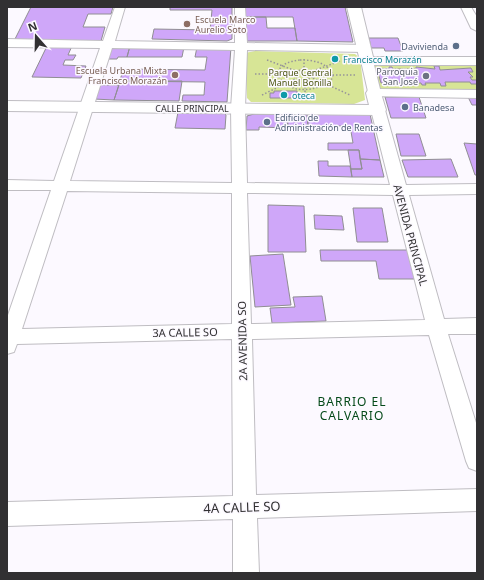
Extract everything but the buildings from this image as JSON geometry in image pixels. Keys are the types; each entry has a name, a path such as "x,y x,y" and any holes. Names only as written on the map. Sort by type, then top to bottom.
{"street":[{"path":"8,340 87,107 106,44 120,7"},
{"name":"2A AVENIDA SO","path":"240,7 241,46 238,108 246,573"},
{"name":"AVENIDA PRINCIPAL","path":"354,7 399,190 436,326 477,461"},
{"path":"466,7 477,28"},
{"path":"7,43 241,46 477,61"},
{"name":"CALLE PRINCIPAL","path":"7,106 238,108 477,94"},
{"path":"7,185 399,190 477,189"},
{"name":"3A CALLE SO","path":"8,340 242,331 477,326"},
{"name":"4A CALLE SO","path":"7,514 477,500"}],"path":[{"path":"304,55 304,69"},
{"path":"261,58 296,71 304,69 313,71 345,60"},
{"path":"277,74 282,66 290,62 304,60 317,62 327,66 333,75"},
{"path":"355,70 357,81"},
{"path":"313,71 315,75"},
{"path":"252,74 294,74"},
{"path":"277,74 279,79 284,84 305,89 318,88 327,84 331,81 333,75"},
{"path":"294,74 297,78 304,80 313,78 353,97"},
{"path":"315,75 356,75"},
{"path":"260,96 297,78"},
{"path":"304,80 305,100"}],"green space":[{"name":"Parque Central Manuel Bonilla","path":"255,51 355,54 360,58 365,100 354,104 251,102 247,98 245,53"},
{"path":"373,63 477,64 477,81 472,80 470,77 473,77 468,72 473,72 471,68 440,70 439,66 434,66 435,69 416,67 416,69 393,69 392,67 378,69 381,83 393,83 394,85 397,85 397,83 421,83 425,85 425,83 440,83 441,86 446,86 445,82 470,82 471,84 477,84 477,91 378,91"}],"place":[{"name":"Escuela Marco Aurelio Soto","path":"187,24"},
{"name":"Davivienda","path":"456,46"},
{"name":"Francisco Morazán","path":"335,59"},
{"name":"Escuela Urbana Mixta Francisco Morazán","path":"175,75"},
{"name":"Parroquia San José","path":"426,76"},
{"name":"oteca","path":"284,95"},
{"name":"Banadesa","path":"405,107"},
{"name":"Edificio de Administración de Rentas","path":"267,122"}],"district":[{"name":"BARRIO EL CALVARIO","path":"352,408"}]}
